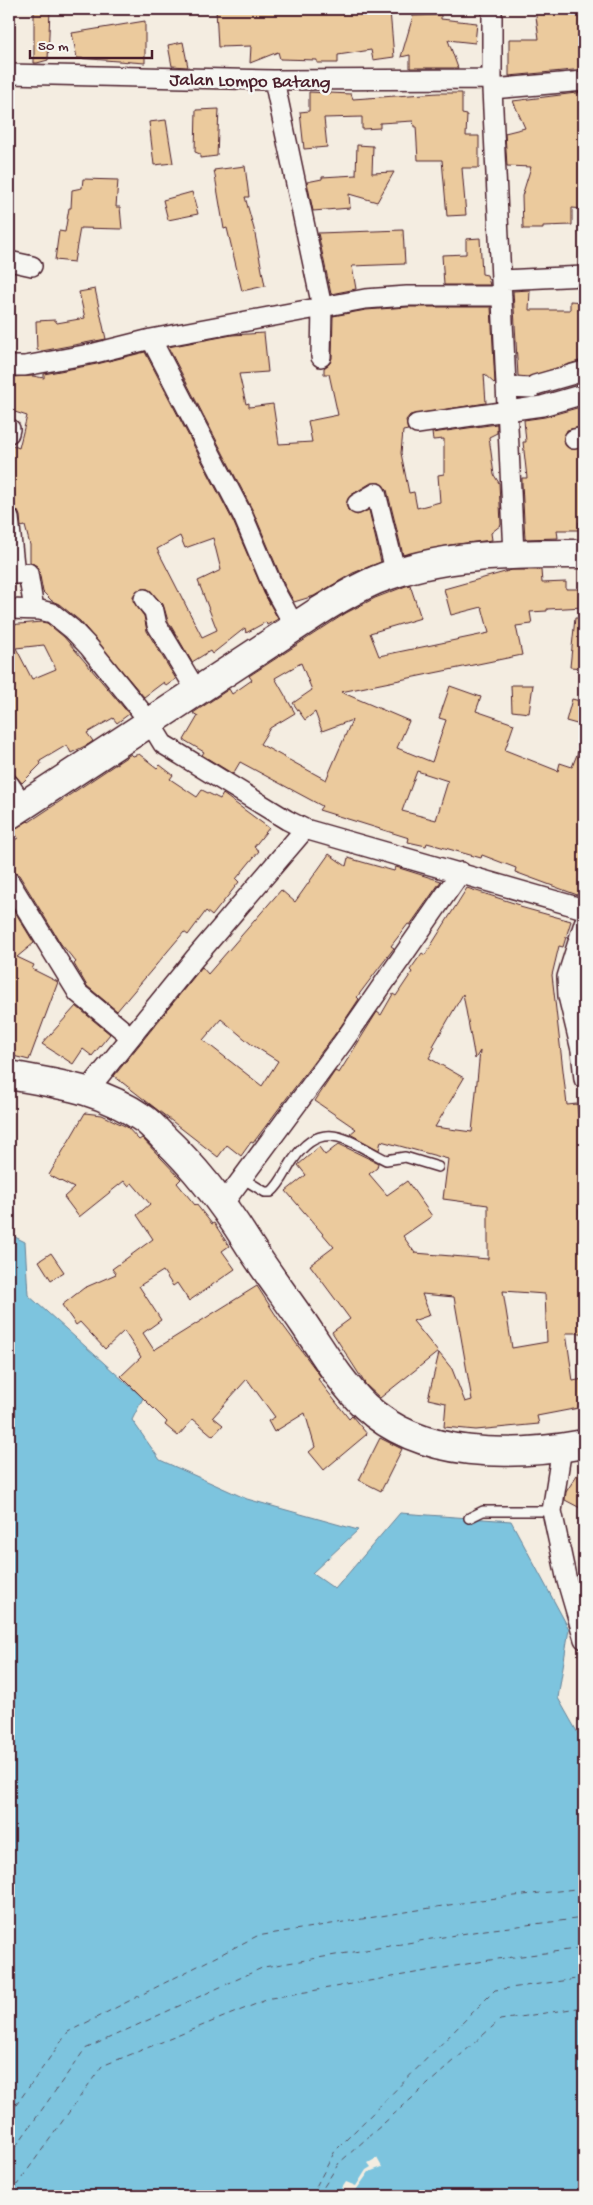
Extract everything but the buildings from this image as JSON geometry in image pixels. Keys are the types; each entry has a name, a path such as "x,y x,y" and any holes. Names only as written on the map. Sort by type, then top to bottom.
{"highway":[{"path":"14,801 149,721 358,588 431,564 514,554 584,554"},
{"path":"9,1075 88,1090 145,1120 189,1164 223,1204 342,1382 366,1407 400,1432 434,1444 484,1451 573,1446"}],"street":[{"path":"492,9 492,84 514,554"},
{"name":"Jalan Lompo Batang","path":"9,74 492,84 584,81"},
{"path":"274,80 322,307 321,357"},
{"path":"9,261 32,266"},
{"path":"9,366 24,366 95,353 151,339 366,299 502,288 584,276"},
{"path":"151,339 243,516 274,589 294,627"},
{"path":"506,388 532,388 535,385 584,371"},
{"path":"417,424 542,406 584,394"},
{"path":"357,504 376,493 396,574"},
{"path":"9,518 15,574 28,573 34,609"},
{"path":"144,599 154,611 157,626 196,690"},
{"path":"9,609 34,609 52,613 72,628 89,646 149,721 158,738 171,750 305,829 461,872 584,909"},
{"path":"88,1090 195,958 305,829"},
{"path":"223,1204 343,1042 461,872"},
{"path":"9,881 78,993 131,1037"},
{"path":"584,923 567,977 568,996 580,1050 584,1079"},
{"path":"573,1446 552,1510 567,1581 584,1639"}],"lane":[{"path":"242,1178 266,1192 271,1192 303,1148 310,1142 332,1135 343,1136 386,1160 405,1157 438,1167"},
{"path":"469,1518 483,1512 552,1510"}],"water":[{"path":"9,1234 25,1242 28,1295 143,1398 132,1420 160,1460 247,1499 358,1530 312,1573 335,1589 400,1513 511,1521 569,1629 558,1698 584,1744 584,2196 9,2196"}],"pier":[{"path":"377,2158 382,2167 369,2172 352,2196 349,2196 342,2188 346,2182 356,2186 366,2170 371,2167 368,2163"}],"ferry route":[{"path":"9,2115 68,2032 257,1936 480,1900 584,1888"},
{"path":"9,2156 85,2049 264,1967 485,1930 584,1918"},
{"path":"9,2196 102,2066 271,1998 490,1960 584,1948"},
{"path":"311,2196 335,2151 495,1990 584,1978"},
{"path":"318,2196 339,2163 500,2020 584,2007"}]}
